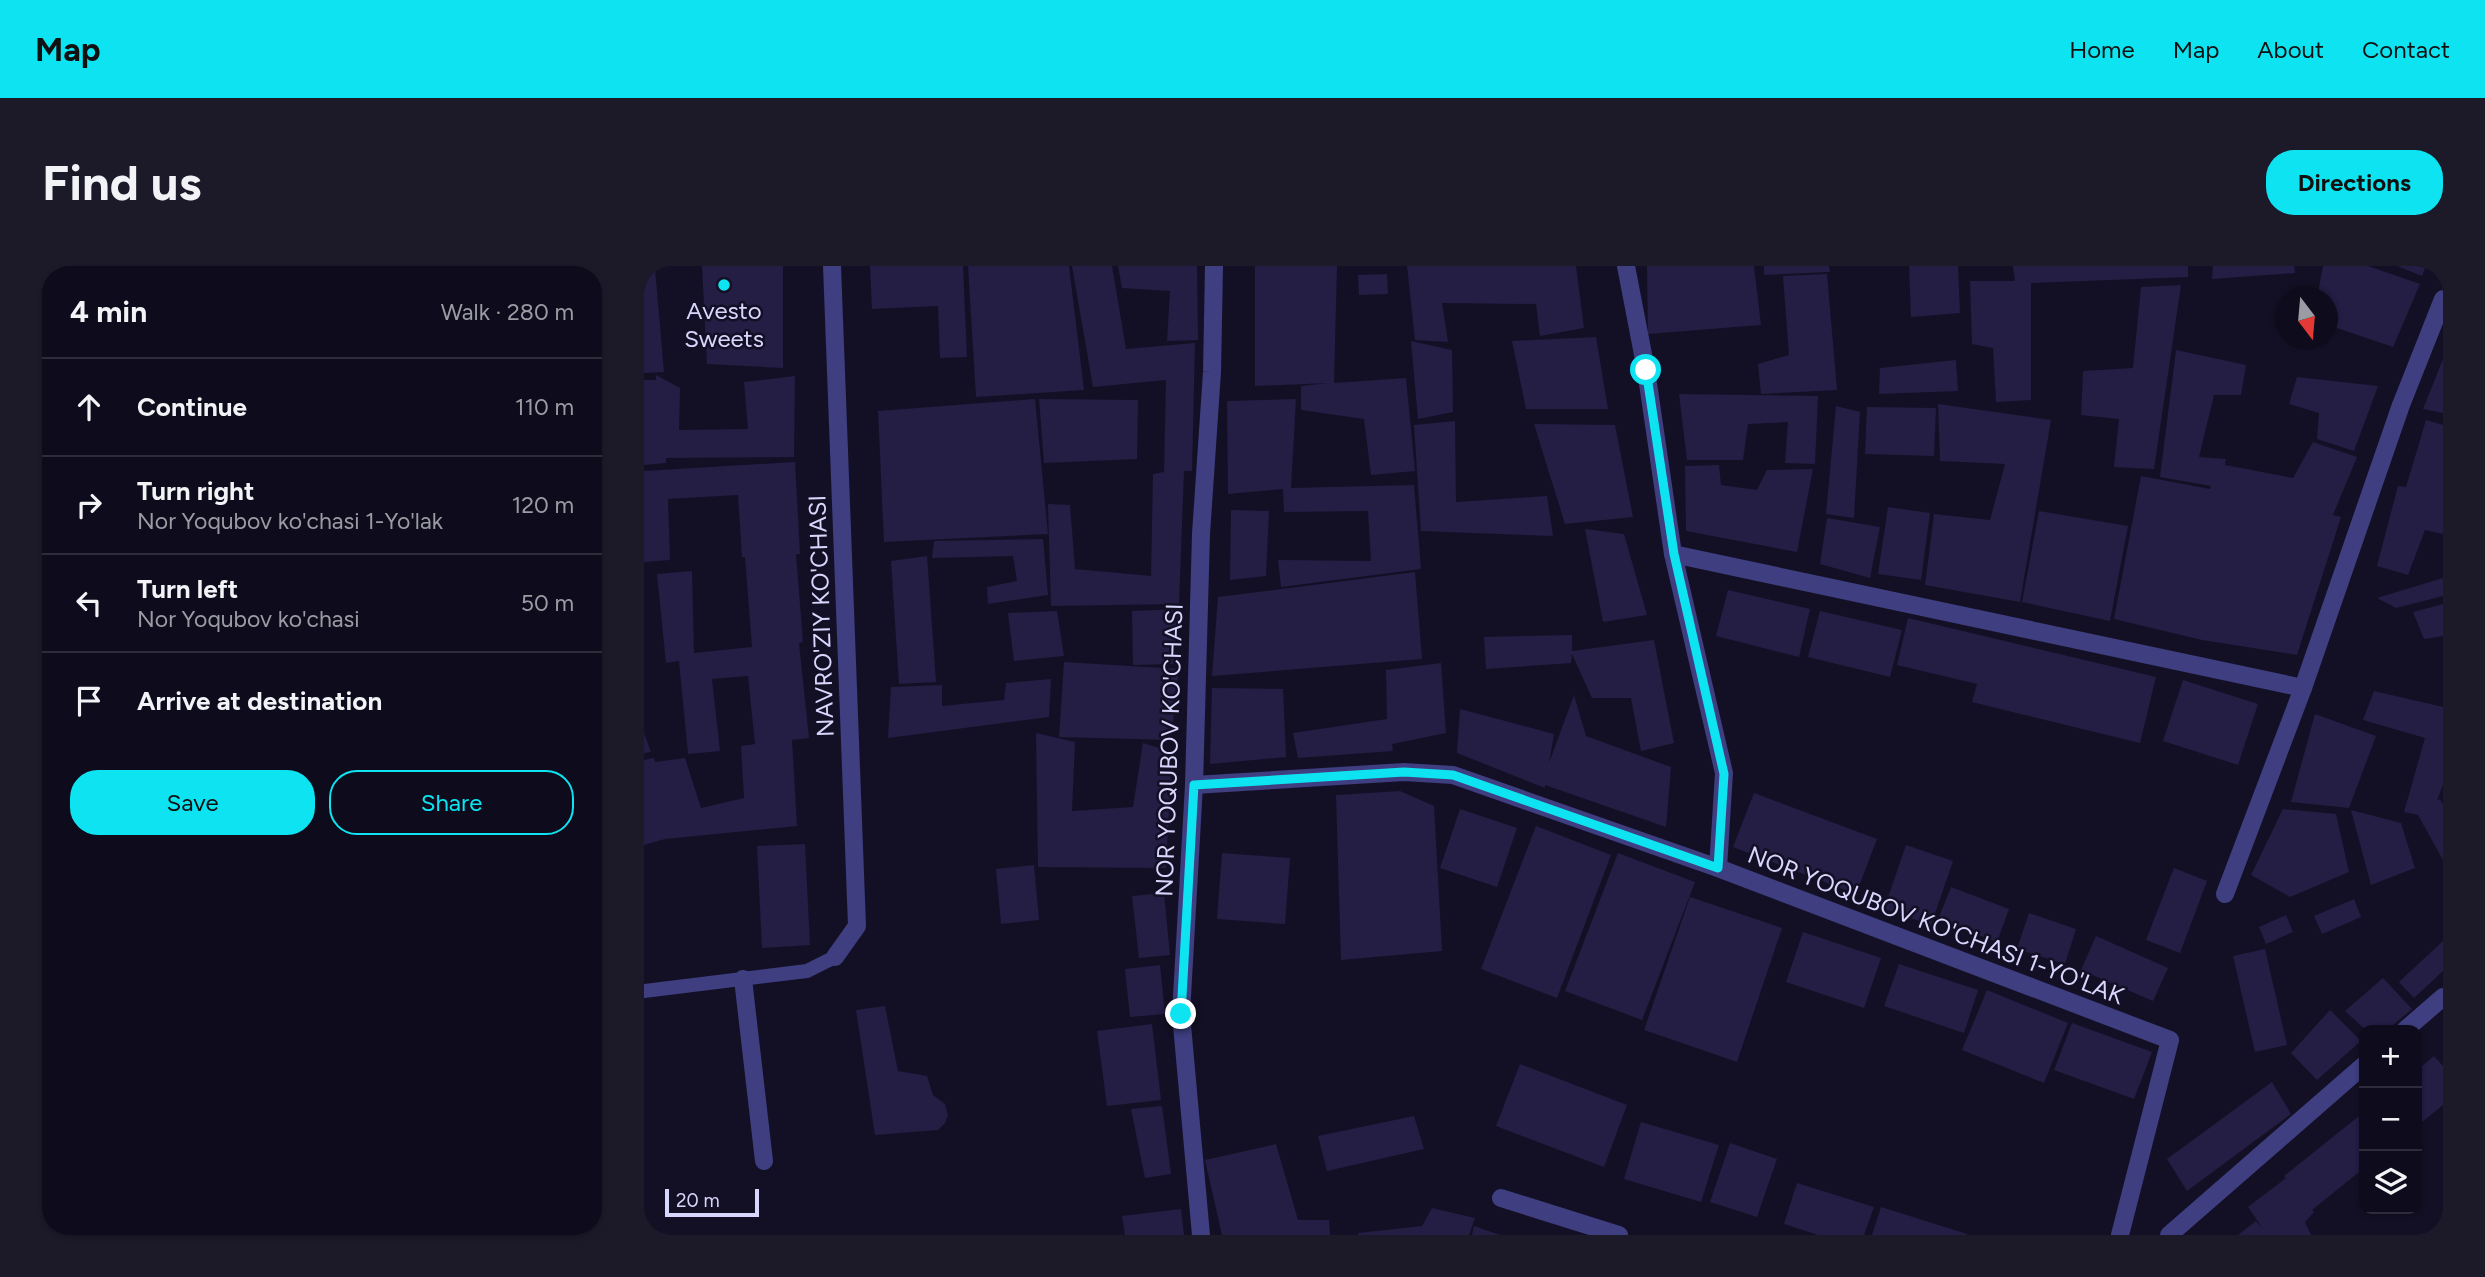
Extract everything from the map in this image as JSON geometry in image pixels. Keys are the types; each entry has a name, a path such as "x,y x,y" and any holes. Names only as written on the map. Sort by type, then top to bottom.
{"street":[{"name":"NAVRO'ZIY KO'CHASI","path":"832,266 857,926 835,957"},
{"name":"NOR YOQUBOV KO'CHASI","path":"1201,1235 1181,1014 1194,785 1201,534 1212,372 1214,266"},
{"path":"1626,266 1646,370 1674,554 1724,774 1718,868"},
{"path":"2225,894 2303,688 2401,405 2443,299"},
{"path":"1674,554 2303,688"},
{"name":"NOR YOQUBOV KO'CHASI 1-YO'LAK","path":"1194,785 1404,772 1453,775 1718,868 2170,1040 2120,1235"},
{"path":"743,979 764,1161"},
{"path":"2411,1025 2443,997"},
{"path":"2169,1235 2359,1069"},
{"path":"1501,1198 1619,1235"}],"lane":[{"path":"644,992 807,971 835,957"}],"building":[{"path":"702,266 783,266 783,368 707,364"},
{"path":"870,266 963,266 967,357 940,358 938,306 872,309"},
{"path":"968,266 1069,266 1084,390 976,397"},
{"path":"1072,266 1112,266 1126,349 1195,343 1192,471 1184,471 1179,604 1051,606 1048,504 1070,505 1075,569 1151,576 1153,474 1164,472 1166,380 1093,387"},
{"path":"1118,266 1197,266 1198,340 1167,341 1170,291 1122,288"},
{"path":"1255,266 1337,266 1334,383 1406,378 1415,471 1371,475 1364,419 1301,410 1301,386 1329,383 1255,386"},
{"path":"1407,266 1576,266 1584,328 1540,336 1536,304 1442,303 1448,342 1415,340"},
{"path":"1647,266 1754,266 1761,325 1648,334"},
{"path":"1764,266 1829,266 1830,272 1764,275"},
{"path":"1909,266 1958,266 1960,313 1911,317"},
{"path":"2013,266 2188,266 2188,277 2031,283 2031,400 1996,402 1993,348 1972,344 1970,281 2015,281"},
{"path":"2213,266 2294,266 2295,273 2212,279"},
{"path":"2323,266 2368,266 2420,284 2393,347 2338,328 2338,287 2319,287"},
{"path":"2397,266 2426,266 2422,276"},
{"path":"644,269 655,269 664,372 644,373"},
{"path":"1387,274 1388,294 1359,295 1358,275"},
{"path":"1827,274 1837,390 1761,394 1758,364 1789,355 1783,276"},
{"path":"2181,285 2154,469 2114,467 2119,419 2081,415 2083,371 2133,368 2141,287"},
{"path":"1596,337 1608,409 1526,409 1512,341"},
{"path":"1411,341 1452,350 1453,412 1418,419"},
{"path":"2176,350 2246,365 2241,395 2214,395 2199,457 2226,459 2225,465 2293,478 2313,442 2357,457 2333,515 2341,517 2297,655 2202,640 2114,619 2141,476 2210,489 2211,486 2160,477"},
{"path":"2443,359 2443,413 2423,409"},
{"path":"1956,360 1958,391 1879,394 1880,368"},
{"path":"656,375 680,388 679,430 748,429 744,382 795,376 794,457 666,458 666,463 644,465 644,380 656,380"},
{"path":"2297,377 2378,386 2354,451 2317,439 2319,413 2289,404"},
{"path":"1679,394 1818,396 1815,464 1785,463 1788,422 1748,424 1743,460 1687,460"},
{"path":"1035,399 1048,534 884,542 878,411"},
{"path":"1039,399 1138,400 1137,459 1044,463"},
{"path":"1296,399 1291,488 1414,485 1421,569 1281,587 1278,560 1371,561 1368,511 1284,512 1283,489 1228,494 1227,401"},
{"path":"1938,404 2051,420 2020,602 1925,585 1934,514 1990,520 2005,464 1940,461"},
{"path":"1836,406 1860,412 1854,518 1826,514"},
{"path":"1867,407 1936,408 1934,456 1865,454"},
{"path":"2426,420 2443,425 2443,534 2425,530 2408,575 2377,566 2398,486 2406,487"},
{"path":"1455,421 1456,502 1547,496 1553,536 1421,531 1414,425"},
{"path":"1534,424 1615,425 1633,517 1565,524"},
{"path":"795,462 800,554 796,554 803,642 799,643 809,738 792,740 797,826 665,839 644,845 644,760 654,758 655,762 685,758 701,808 744,798 741,746 755,744 748,676 712,679 720,751 688,754 679,661 666,663 657,574 692,571 694,653 752,647 738,495 668,499 670,560 644,562 644,471"},
{"path":"1719,465 1721,485 1757,490 1767,470 1813,469 1797,552 1686,531 1685,466"},
{"path":"1888,507 1930,513 1921,580 1878,574"},
{"path":"1231,510 1269,511 1266,576 1230,580"},
{"path":"2039,511 2128,526 2110,621 2022,602"},
{"path":"1827,518 1880,527 1870,578 1820,564"},
{"path":"1585,529 1624,534 1647,615 1603,622"},
{"path":"1043,539 1048,595 988,604 987,587 1017,581 1013,556 932,558 934,541"},
{"path":"927,556 936,682 899,684 891,561"},
{"path":"1415,572 1422,659 1212,676 1218,597"},
{"path":"2443,578 2443,596 2396,608 2377,598"},
{"path":"1728,590 1810,609 1799,657 1716,636"},
{"path":"2443,604 2443,636 2424,639 2413,612"},
{"path":"1180,609 1174,664 1133,665 1132,611"},
{"path":"1057,611 1064,656 1014,661 1008,613"},
{"path":"1820,611 1902,630 1890,677 1808,657"},
{"path":"1908,618 2156,677 2140,743 1972,702 1977,684 1897,665"},
{"path":"1572,635 1572,651 1654,640 1674,743 1641,751 1631,698 1592,698 1572,654 1571,663 1486,669 1484,637"},
{"path":"1064,662 1179,669 1171,740 1059,737"},
{"path":"1441,663 1446,733 1392,744 1393,751 1298,758 1293,733 1387,719 1386,670"},
{"path":"1051,679 1049,717 888,738 891,687 942,685 942,706 1004,700 1006,683"},
{"path":"2183,680 2258,704 2238,765 2163,741"},
{"path":"1212,688 1283,689 1286,757 1210,764"},
{"path":"2374,691 2443,707 2443,784 2437,801 2440,799 2443,805 2443,860 2418,815 2404,812 2425,738 2363,720"},
{"path":"1574,695 1586,736 1671,767 1666,827 1545,785 1545,788 1457,753 1460,709 1554,734 1549,763"},
{"path":"2315,714 2376,736 2349,808 2291,802"},
{"path":"644,733 651,752 644,753"},
{"path":"1036,733 1075,742 1072,811 1133,807 1143,743 1172,752 1166,868 1038,867"},
{"path":"1400,791 1434,806 1442,951 1341,960 1336,795"},
{"path":"1754,793 1877,839 1856,894 1733,847"},
{"path":"1460,809 1517,828 1497,887 1440,868"},
{"path":"2283,809 2336,814 2349,872 2290,897 2251,875"},
{"path":"2351,810 2401,823 2415,868 2371,885"},
{"path":"1536,826 1611,855 1557,998 1481,969"},
{"path":"805,844 810,945 762,948 757,846"},
{"path":"1906,845 1953,861 1931,925 1884,909"},
{"path":"1222,853 1290,858 1285,924 1217,919"},
{"path":"1618,853 1695,882 1642,1020 1565,991"},
{"path":"1034,865 1039,920 1001,924 996,869"},
{"path":"2174,868 2207,881 2180,953 2146,940"},
{"path":"1951,887 2009,909 1997,942 1938,920"},
{"path":"1164,893 1170,955 1139,958 1132,896"},
{"path":"1690,897 1782,928 1737,1062 1644,1030"},
{"path":"2354,899 2361,917 2322,934 2314,916"},
{"path":"2029,913 2076,929 2065,964 2017,949"},
{"path":"2286,915 2293,932 2266,944 2259,927"},
{"path":"1803,932 1881,958 1864,1008 1786,982"},
{"path":"2096,936 2168,968 2153,1001 2081,970"},
{"path":"2443,941 2443,971 2414,998 2399,982"},
{"path":"2265,949 2287,1045 2255,1052 2233,956"},
{"path":"1899,964 1978,990 1964,1033 1884,1006"},
{"path":"1160,965 1165,1014 1130,1017 1125,969"},
{"path":"2383,978 2412,1009 2393,1025 2360,1025 2345,1011"},
{"path":"1987,990 2068,1023 2044,1083 1962,1050"},
{"path":"885,1006 898,1071 927,1076 933,1095 945,1104 948,1115 938,1130 875,1135 856,1010"},
{"path":"2330,1010 2359,1039 2359,1043 2317,1080 2291,1053"},
{"path":"2072,1023 2152,1052 2134,1099 2054,1070"},
{"path":"1152,1024 1161,1100 1107,1106 1097,1031"},
{"path":"2434,1056 2443,1066 2443,1105 2422,1122 2422,1088 2422,1066"},
{"path":"1520,1064 1627,1105 1604,1167 1496,1126"},
{"path":"2272,1082 2291,1114 2187,1191 2167,1159"},
{"path":"1162,1106 1171,1174 1145,1178 1131,1109"},
{"path":"1414,1116 1424,1149 1327,1171 1318,1136"},
{"path":"2359,1116 2359,1172 2312,1210 2314,1212 2305,1222 2311,1235 2238,1235 2256,1221 2263,1229 2248,1207 2286,1178 2284,1176"},
{"path":"1641,1122 1719,1145 1701,1202 1624,1179"},
{"path":"1730,1143 1777,1159 1757,1217 1710,1202"},
{"path":"1276,1144 1298,1220 1329,1220 1330,1235 1222,1235 1205,1160"},
{"path":"1797,1183 1874,1207 1864,1235 1818,1235 1784,1224"},
{"path":"1881,1207 1967,1234 1967,1235 1872,1235"},
{"path":"1432,1208 1475,1218 1469,1235 1358,1235 1422,1226"},
{"path":"1181,1209 1184,1235 1125,1235 1122,1216"},
{"path":"1474,1226 1500,1235 1472,1235"}],"place":[{"name":"Avesto Sweets","path":"724,285"}],"route":[{"path":"1181,1014 1194,785 1404,772 1453,775 1718,868 1724,774 1674,554 1646,370"}]}
